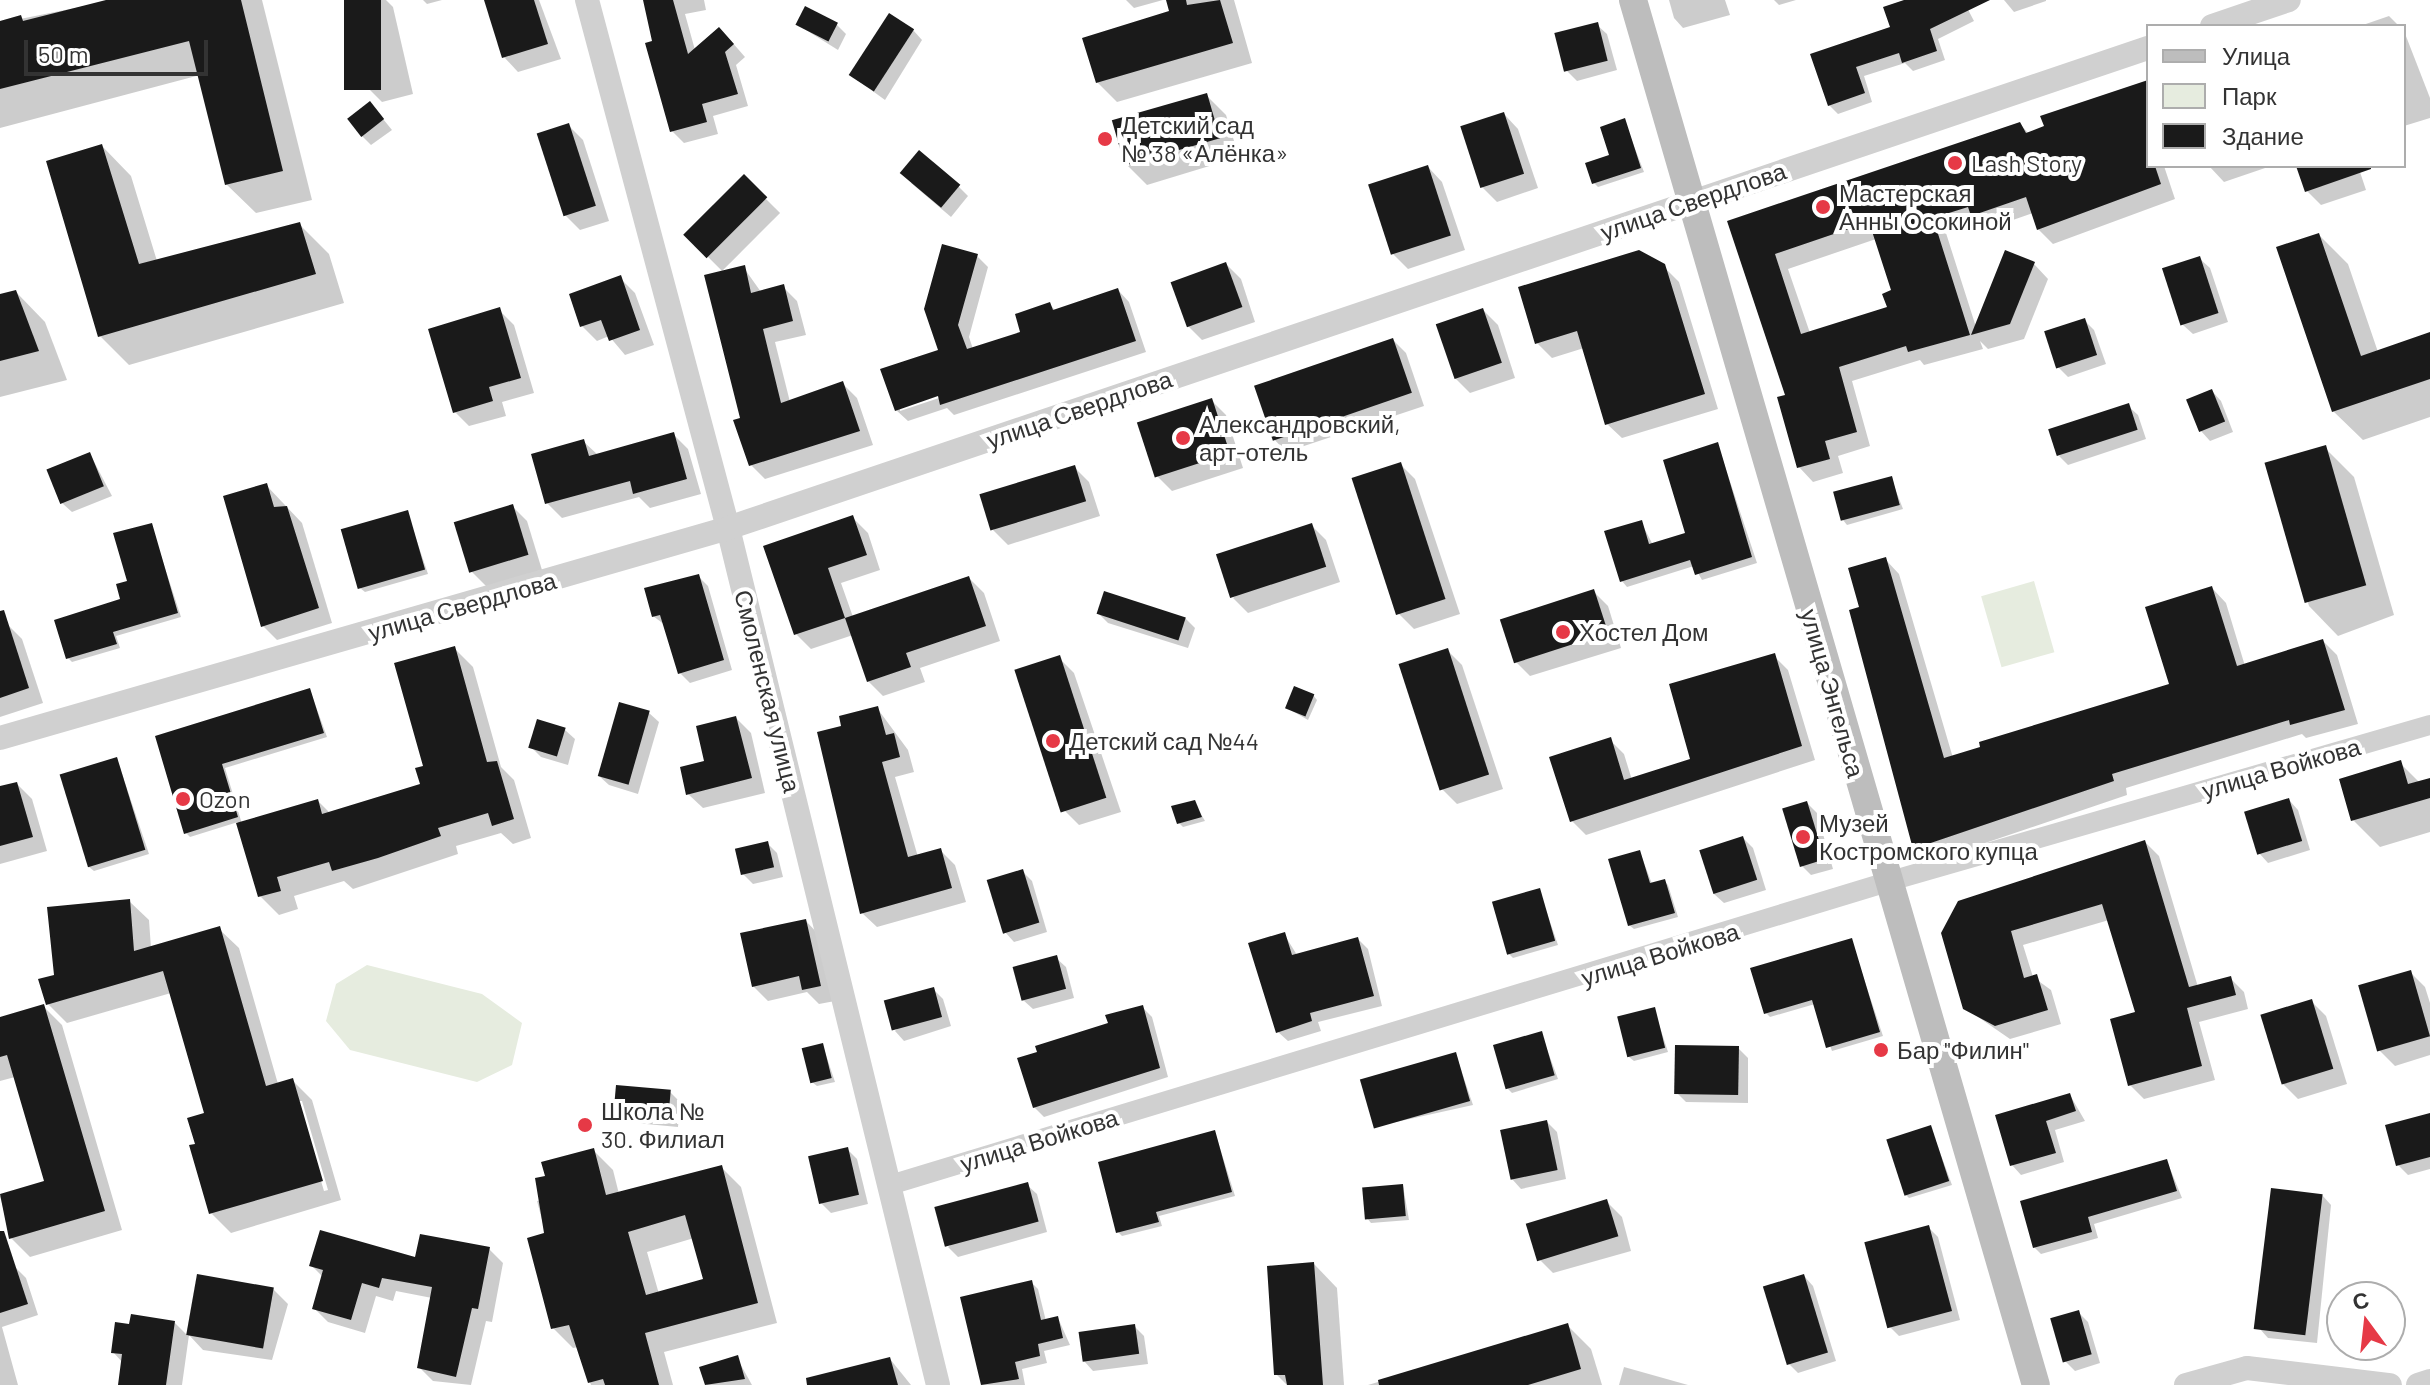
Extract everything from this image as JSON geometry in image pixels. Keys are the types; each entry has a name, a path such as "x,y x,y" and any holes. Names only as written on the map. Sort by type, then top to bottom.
{"main road":[{"name":"улица Энгельса","path":"1633,0 1887,882 2036,1385"}],"street":[{"name":"Смоленская улица","path":"587,0 728,528 938,1385"},
{"path":"2218,24 2289,0"},
{"name":"улица Свердлова","path":"0,738 728,528 2146,49"},
{"name":"улица Войкова","path":"890,1185 1887,882 2430,725"},
{"path":"2186,1385 2247,1368 2390,1385"},
{"path":"2418,1385 2430,1381"}],"green space":[{"path":"2034,581 2054,652 2002,667 1981,596"},
{"path":"367,965 482,994 522,1023 512,1065 477,1082 350,1050 326,1021 336,984"}],"building":[{"path":"106,0 241,0 283,171 225,185 189,41 0,89 0,21 21,15 23,21"},
{"path":"344,0 381,0 381,90 344,90"},
{"path":"484,0 534,0 548,44 502,58"},
{"path":"643,0 673,0 688,54 719,27 734,44 725,52 738,94 702,104 707,122 670,132 645,43 652,41"},
{"path":"1166,0 1186,0 1187,5 1220,0 1233,43 1096,83 1082,38 1169,11"},
{"path":"1904,0 1990,0 1930,29 1937,51 1902,63 1899,53 1856,67 1865,93 1828,106 1810,54 1890,27 1883,7"},
{"path":"805,6 838,23 828,42 795,25"},
{"path":"889,13 914,29 874,91 849,75"},
{"path":"1598,22 1608,61 1564,72 1554,33"},
{"path":"2146,81 2146,168 2156,168 2161,184 2037,230 2026,197 1971,216 1968,207 1933,218 1970,335 1908,352 1906,346 1839,367 1857,432 1825,441 1830,459 1797,468 1777,397 1785,395 1727,221 2020,122 2026,133 2044,126 2040,116","holes":["1869,222 1891,290 1882,294 1887,307 1801,334 1775,254"]},
{"path":"1207,93 1220,138 1125,165 1112,120"},
{"path":"370,101 384,119 361,137 347,119"},
{"path":"1504,112 1524,174 1480,188 1460,126"},
{"path":"1625,118 1641,168 1592,184 1585,163 1609,155 1600,127"},
{"path":"569,123 596,206 564,216 537,134"},
{"path":"102,144 139,264 300,222 316,274 98,337 46,161"},
{"path":"919,150 960,185 941,208 900,173"},
{"path":"1428,165 1451,235 1391,255 1368,184"},
{"path":"2297,168 2371,168 2371,169 2305,192"},
{"path":"744,174 767,197 707,258 683,235"},
{"path":"2319,233 2361,356 2430,332 2430,379 2332,412 2276,247"},
{"path":"942,244 978,254 958,325 967,349 1020,332 1015,314 1050,302 1053,310 1118,288 1136,341 940,405 938,396 895,411 880,369 938,350 924,309"},
{"path":"1639,250 1665,264 1705,394 1605,425 1577,331 1535,344 1518,287"},
{"path":"2005,250 2035,262 2010,324 1971,335"},
{"path":"2200,256 2219,313 2180,325 2162,268"},
{"path":"1226,262 1242,307 1187,327 1171,282"},
{"path":"745,265 751,293 784,284 793,321 763,329 781,403 843,381 860,431 749,466 733,420 740,418 704,275"},
{"path":"621,275 640,330 609,341 601,320 580,327 569,294"},
{"path":"16,290 39,351 0,361 0,294"},
{"path":"500,307 521,378 489,387 493,401 453,413 428,329"},
{"path":"1483,308 1502,363 1455,379 1436,324"},
{"path":"2085,318 2097,355 2056,368 2044,331"},
{"path":"1393,338 1412,393 1273,441 1254,386"},
{"path":"2212,389 2225,421 2199,432 2186,399"},
{"name":"Александровский, арт-отель","path":"1212,398 1230,453 1155,478 1137,422"},
{"path":"2129,403 2138,430 2057,456 2048,429"},
{"path":"674,432 687,479 633,494 630,481 545,504 531,454 584,439 589,456"},
{"path":"1718,442 1752,557 1695,575 1690,560 1620,582 1604,531 1642,520 1649,544 1685,533 1663,460"},
{"path":"2326,445 2366,585 2305,603 2264,463"},
{"path":"90,452 104,486 60,504 46,470"},
{"path":"1401,462 1445,599 1396,615 1352,478"},
{"path":"1075,465 1086,501 990,531 979,494"},
{"path":"1892,476 1900,505 1841,521 1833,492"},
{"path":"267,483 274,507 287,506 319,608 261,627 223,496"},
{"path":"513,504 528,555 469,573 454,522"},
{"path":"408,510 425,570 358,589 341,529"},
{"path":"853,515 867,555 828,568 845,618 794,635 763,546"},
{"path":"152,523 178,613 113,632 117,644 66,659 54,620 120,599 116,584 127,581 113,533"},
{"path":"1312,523 1326,567 1230,598 1216,554"},
{"path":"1886,557 1944,758 1980,747 1979,742 2169,684 2145,607 2212,586 2237,666 2323,639 2345,710 2290,725 2289,720 2112,774 2114,781 1913,849 1849,610 1859,607 1848,568"},
{"path":"699,574 724,660 678,674 660,615 652,617 644,588"},
{"path":"969,576 986,626 906,653 911,667 867,682 845,618"},
{"path":"1594,589 1608,633 1514,663 1500,620"},
{"path":"1104,591 1186,618 1178,640 1097,614"},
{"path":"4,610 29,688 0,698 0,611"},
{"path":"455,646 487,762 497,761 514,819 492,826 488,813 438,828 441,836 378,858 332,871 329,862 277,877 281,891 258,897 236,823 318,799 322,814 420,784 415,768 423,766 394,663"},
{"path":"1448,648 1489,774 1440,791 1399,664"},
{"path":"1775,653 1802,746 1570,822 1549,757 1611,737 1624,780 1690,759 1669,684"},
{"path":"1060,655 1106,798 1061,812 1014,670"},
{"path":"1294,686 1314,694 1305,716 1285,708"},
{"path":"310,688 324,733 222,764 238,817 184,834 155,736"},
{"path":"619,702 650,711 629,785 598,776"},
{"path":"878,706 886,735 894,733 900,757 882,762 908,857 941,848 952,888 860,914 817,732 841,726 839,716"},
{"path":"736,716 752,778 686,795 680,767 704,761 696,726"},
{"path":"537,719 566,728 557,756 528,748"},
{"path":"117,757 145,850 88,867 60,775"},
{"path":"2401,760 2408,784 2430,778 2430,798 2351,821 2339,779"},
{"path":"17,782 33,837 0,846 0,786"},
{"path":"2289,798 2302,841 2257,855 2244,812"},
{"path":"1195,800 1202,817 1177,824 1171,806"},
{"path":"1807,801 1825,859 1800,867 1782,809"},
{"path":"1743,836 1757,880 1713,894 1699,850"},
{"path":"2145,840 2189,987 2231,976 2236,995 2187,1008 2202,1066 2128,1086 2110,1019 2135,1012 2102,904 2011,931 2024,978 2037,974 2048,1010 1995,1026 1963,1009 1941,933 1958,901"},
{"path":"768,841 774,867 741,875 735,849"},
{"path":"1640,850 1650,883 1665,879 1675,913 1628,926 1608,859"},
{"path":"1023,869 1039,923 1003,934 987,880"},
{"path":"1540,888 1555,941 1507,955 1492,902"},
{"path":"130,899 134,951 220,926 266,1086 293,1078 323,1181 209,1214 189,1145 195,1144 187,1118 204,1113 163,971 46,1005 38,979 54,975 47,907"},
{"path":"806,919 821,986 802,990 799,976 752,987 740,933"},
{"path":"1285,932 1292,955 1358,937 1374,996 1310,1013 1312,1021 1276,1033 1248,943"},
{"path":"1852,938 1880,1032 1826,1048 1812,1000 1764,1014 1750,968"},
{"path":"1057,955 1066,989 1022,1001 1013,967"},
{"path":"2411,970 2430,1036 2377,1051 2358,985"},
{"path":"934,987 942,1017 892,1030 884,1000"},
{"path":"2312,999 2333,1069 2282,1085 2260,1015"},
{"path":"44,1004 105,1211 9,1239 0,1194 44,1181 7,1055 0,1057 0,1017"},
{"path":"1143,1005 1160,1068 1033,1108 1017,1058 1037,1052 1035,1046 1108,1023 1105,1015"},
{"path":"1655,1007 1665,1048 1627,1057 1617,1016"},
{"path":"1542,1031 1555,1075 1506,1089 1493,1045"},
{"path":"823,1043 832,1078 810,1083 802,1048"},
{"path":"1675,1045 1739,1046 1738,1095 1674,1094"},
{"path":"1456,1052 1470,1101 1374,1129 1360,1080"},
{"path":"616,1085 671,1090 668,1118 614,1113"},
{"path":"2070,1093 2076,1111 2046,1121 2056,1153 2010,1166 1995,1115"},
{"path":"2430,1113 2430,1157 2396,1166 2385,1125"},
{"path":"1547,1120 1558,1170 1511,1180 1500,1130"},
{"path":"1931,1125 1949,1181 1905,1196 1886,1140"},
{"path":"1215,1130 1232,1192 1156,1212 1159,1222 1116,1233 1098,1162"},
{"path":"848,1147 859,1195 819,1204 808,1156"},
{"path":"594,1148 606,1195 722,1165 758,1303 645,1333 659,1385 605,1385 603,1379 588,1383 569,1325 551,1329 527,1238 544,1233 535,1178 545,1176 541,1162","holes":["685,1215 703,1279 646,1295 628,1232"]},
{"path":"2167,1159 2177,1191 2088,1217 2092,1232 2033,1248 2020,1201"},
{"path":"1028,1182 1039,1222 945,1247 934,1207"},
{"path":"1403,1184 1406,1216 1365,1219 1362,1188"},
{"path":"2271,1188 2323,1194 2305,1335 2254,1329"},
{"path":"1607,1199 1618,1236 1537,1261 1526,1224"},
{"path":"1929,1225 1952,1311 1887,1328 1864,1242"},
{"path":"320,1230 415,1257 420,1234 490,1247 478,1309 472,1308 456,1377 417,1368 432,1287 382,1278 379,1288 362,1283 351,1320 312,1309 323,1270 309,1266"},
{"path":"0,1231 4,1231 28,1304 0,1313"},
{"path":"1314,1262 1323,1385 1287,1385 1285,1375 1274,1375 1267,1266"},
{"path":"197,1274 274,1288 263,1349 186,1335"},
{"path":"1804,1274 1828,1352 1787,1365 1763,1287"},
{"path":"1032,1280 1041,1320 1058,1316 1063,1338 1038,1344 1040,1356 1015,1362 1019,1379 981,1385 960,1297"},
{"path":"2079,1310 2092,1354 2063,1362 2050,1318"},
{"path":"131,1314 175,1321 166,1385 118,1385 122,1354 111,1353 115,1322 129,1324"},
{"path":"1568,1323 1581,1369 1528,1385 1379,1385 1378,1380"},
{"path":"1135,1324 1139,1354 1083,1362 1079,1332"},
{"path":"738,1355 745,1379 705,1385 699,1367"},
{"path":"890,1357 898,1385 807,1385 806,1378"}],"place":[{"name":"Детский сад № 38 «Алёнка»","path":"1105,139"},
{"name":"Lash Story","path":"1955,163"},
{"name":"Мастерская Анны Осокиной","path":"1823,207"},
{"name":"Александровский, арт-отель","path":"1183,438"},
{"name":"Хостел Дом","path":"1563,632"},
{"name":"Детский сад №44","path":"1053,741"},
{"name":"Ozon","path":"183,799"},
{"name":"Музей Костромского купца","path":"1803,837"},
{"name":"Бар \"Филин\"","path":"1881,1050"},
{"name":"Школа № 30. Филиал","path":"585,1125"}]}
